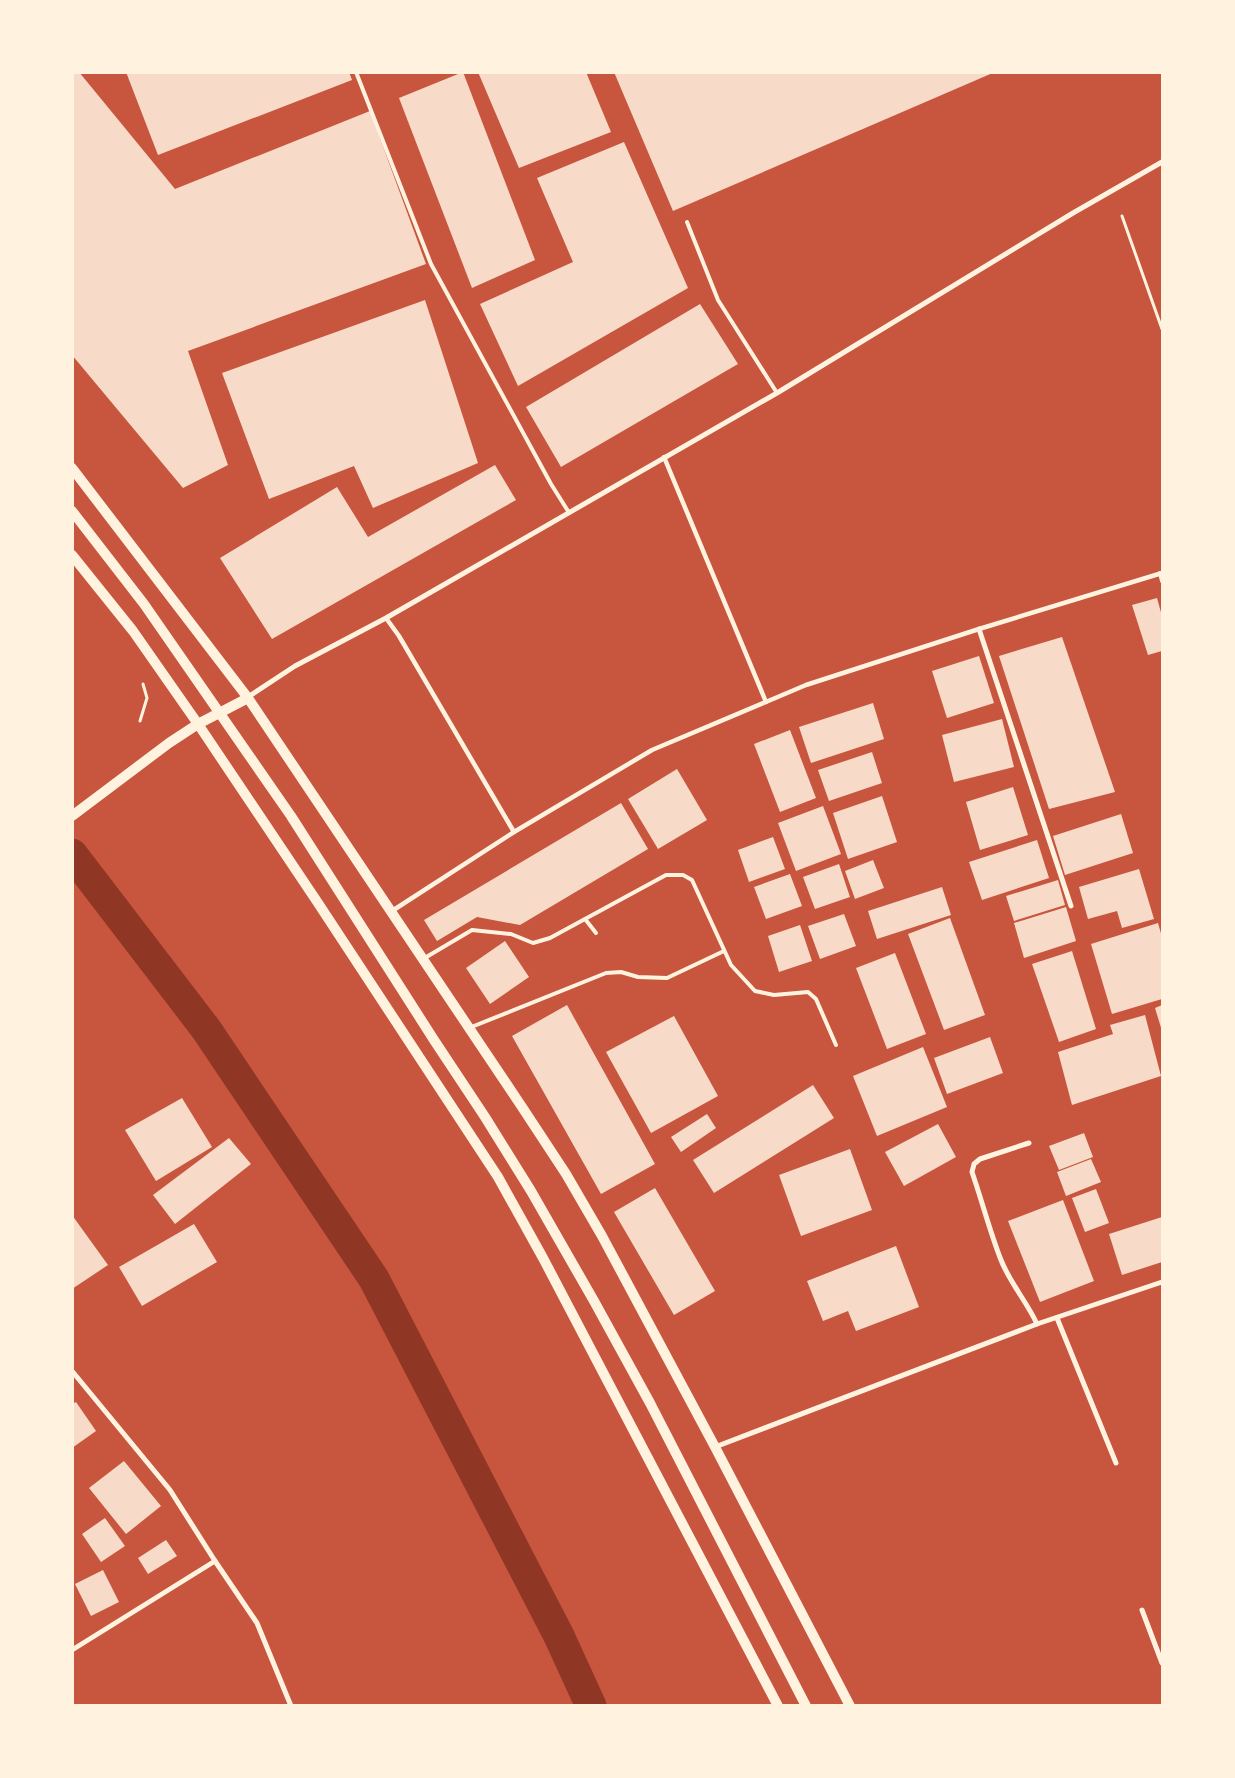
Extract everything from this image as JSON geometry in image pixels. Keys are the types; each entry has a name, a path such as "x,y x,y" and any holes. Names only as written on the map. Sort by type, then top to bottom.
{"main road":[{"path":"72,468 248,698 570,1182 602,1236 715,1446 850,1706"},
{"path":"72,511 144,604 291,816 485,1117 594,1301 650,1403 806,1706"},
{"path":"72,555 133,631 198,724 498,1177 543,1258 778,1706"},
{"path":"76,814 170,742 198,724 248,698"}],"street":[{"path":"248,698 295,666 386,618 777,393 1073,213 1162,162"},
{"path":"664,457 766,702"},
{"path":"391,912 514,832 652,750 806,686 979,629 1161,573"},
{"path":"386,618 404,644 514,832"},
{"path":"979,629 1071,906"},
{"path":"1029,1143 980,1159 974,1164 972,1172 1001,1261 1037,1324"},
{"path":"715,1446 1037,1324 1162,1282"},
{"path":"1057,1318 1116,1463"},
{"path":"72,1371 170,1490 257,1623 291,1706"},
{"path":"72,1650 215,1561"},
{"path":"1142,1610 1162,1663"}],"lane":[{"path":"356,72 431,264 568,512"},
{"path":"687,222 718,300 777,393"},
{"path":"1161,573 1162,581"},
{"path":"423,960 472,930 511,934 533,942 550,938 666,875 683,875 692,880 731,965 755,991 774,995 808,992 816,999 836,1045"},
{"path":"585,919 596,933"},
{"path":"469,1028 606,973 621,972 638,977 667,978 724,951"}],"path":[{"path":"1122,216 1162,329"},
{"path":"140,721 147,698"}],"building":[{"path":"72,72 79,72 175,189 370,111 426,264 188,351 228,465 183,488 72,355"},
{"path":"126,72 349,72 352,80 158,155"},
{"path":"463,72 535,260 472,288 399,98"},
{"path":"478,72 586,72 611,132 519,168"},
{"path":"614,72 995,72 673,211"},
{"path":"624,142 688,288 518,386 480,304 573,262 537,178"},
{"path":"425,300 478,463 373,508 354,466 269,499 222,373"},
{"path":"700,304 738,364 561,467 526,407"},
{"path":"495,465 516,500 272,639 220,558 337,487 368,537"},
{"path":"1157,598 1162,616 1162,651 1148,655 1132,605"},
{"path":"1062,637 1115,792 1049,809 999,656"},
{"path":"979,656 994,703 947,718 932,671"},
{"path":"873,703 884,739 811,763 799,727"},
{"path":"1002,719 1014,767 954,782 942,735"},
{"path":"790,730 816,798 780,812 754,744"},
{"path":"872,752 882,783 829,801 818,770"},
{"path":"677,769 707,820 658,849 628,799"},
{"path":"1013,787 1028,835 980,850 966,802"},
{"path":"882,796 897,842 848,859 833,813"},
{"path":"621,803 648,849 520,925 477,917 437,941 424,920"},
{"path":"823,806 841,854 796,871 778,823"},
{"path":"1121,814 1133,853 1065,875 1053,836"},
{"path":"773,837 785,869 749,882 738,850"},
{"path":"1037,840 1049,878 982,900 969,862"},
{"path":"873,860 884,888 855,899 845,871"},
{"path":"839,864 850,897 815,909 803,877"},
{"path":"1139,869 1154,919 1122,928 1117,911 1088,919 1079,887"},
{"path":"790,874 802,906 766,919 754,887"},
{"path":"1058,880 1065,905 1014,921 1006,896"},
{"path":"942,887 951,915 877,939 868,911"},
{"path":"1066,907 1076,941 1024,958 1014,923"},
{"path":"844,914 856,946 820,959 808,926"},
{"path":"950,918 985,1015 944,1030 908,934"},
{"path":"1158,923 1162,937 1162,999 1112,1014 1091,944"},
{"path":"800,925 812,961 779,972 768,936"},
{"path":"505,941 529,977 490,1004 466,968"},
{"path":"1072,951 1096,1029 1059,1042 1032,964"},
{"path":"895,953 926,1034 887,1049 856,968"},
{"path":"567,1005 655,1164 601,1194 512,1036"},
{"path":"1162,1005 1162,1031 1155,1008"},
{"path":"1145,1015 1161,1076 1072,1105 1058,1052 1113,1034 1110,1025"},
{"path":"674,1016 718,1096 651,1133 606,1052"},
{"path":"990,1037 1003,1073 947,1094 934,1058"},
{"path":"923,1047 947,1107 877,1136 853,1076"},
{"path":"813,1085 834,1118 714,1193 693,1160"},
{"path":"182,1098 212,1147 156,1181 125,1130"},
{"path":"707,1114 716,1128 681,1152 671,1137"},
{"path":"938,1124 956,1157 904,1186 885,1152"},
{"path":"1084,1133 1093,1157 1059,1170 1049,1146"},
{"path":"229,1138 251,1164 175,1224 153,1195"},
{"path":"850,1149 872,1210 801,1236 779,1175"},
{"path":"1091,1159 1101,1182 1066,1196 1057,1172"},
{"path":"655,1188 715,1291 674,1315 614,1212"},
{"path":"1096,1189 1109,1223 1085,1232 1072,1198"},
{"path":"1063,1200 1094,1281 1040,1302 1008,1221"},
{"path":"72,1215 108,1265 72,1289"},
{"path":"1162,1217 1162,1262 1122,1275 1109,1234"},
{"path":"194,1224 217,1262 142,1306 119,1267"},
{"path":"896,1246 919,1307 856,1331 848,1311 823,1321 807,1281"},
{"path":"76,1402 96,1431 72,1448 72,1404"},
{"path":"124,1461 161,1506 126,1534 89,1488"},
{"path":"105,1518 125,1546 101,1562 82,1534"},
{"path":"166,1540 177,1556 148,1574 138,1558"},
{"path":"103,1570 119,1602 91,1616 75,1584"}],"waterway":[{"path":"72,854 206,1029 374,1279 559,1636 591,1706"}]}
